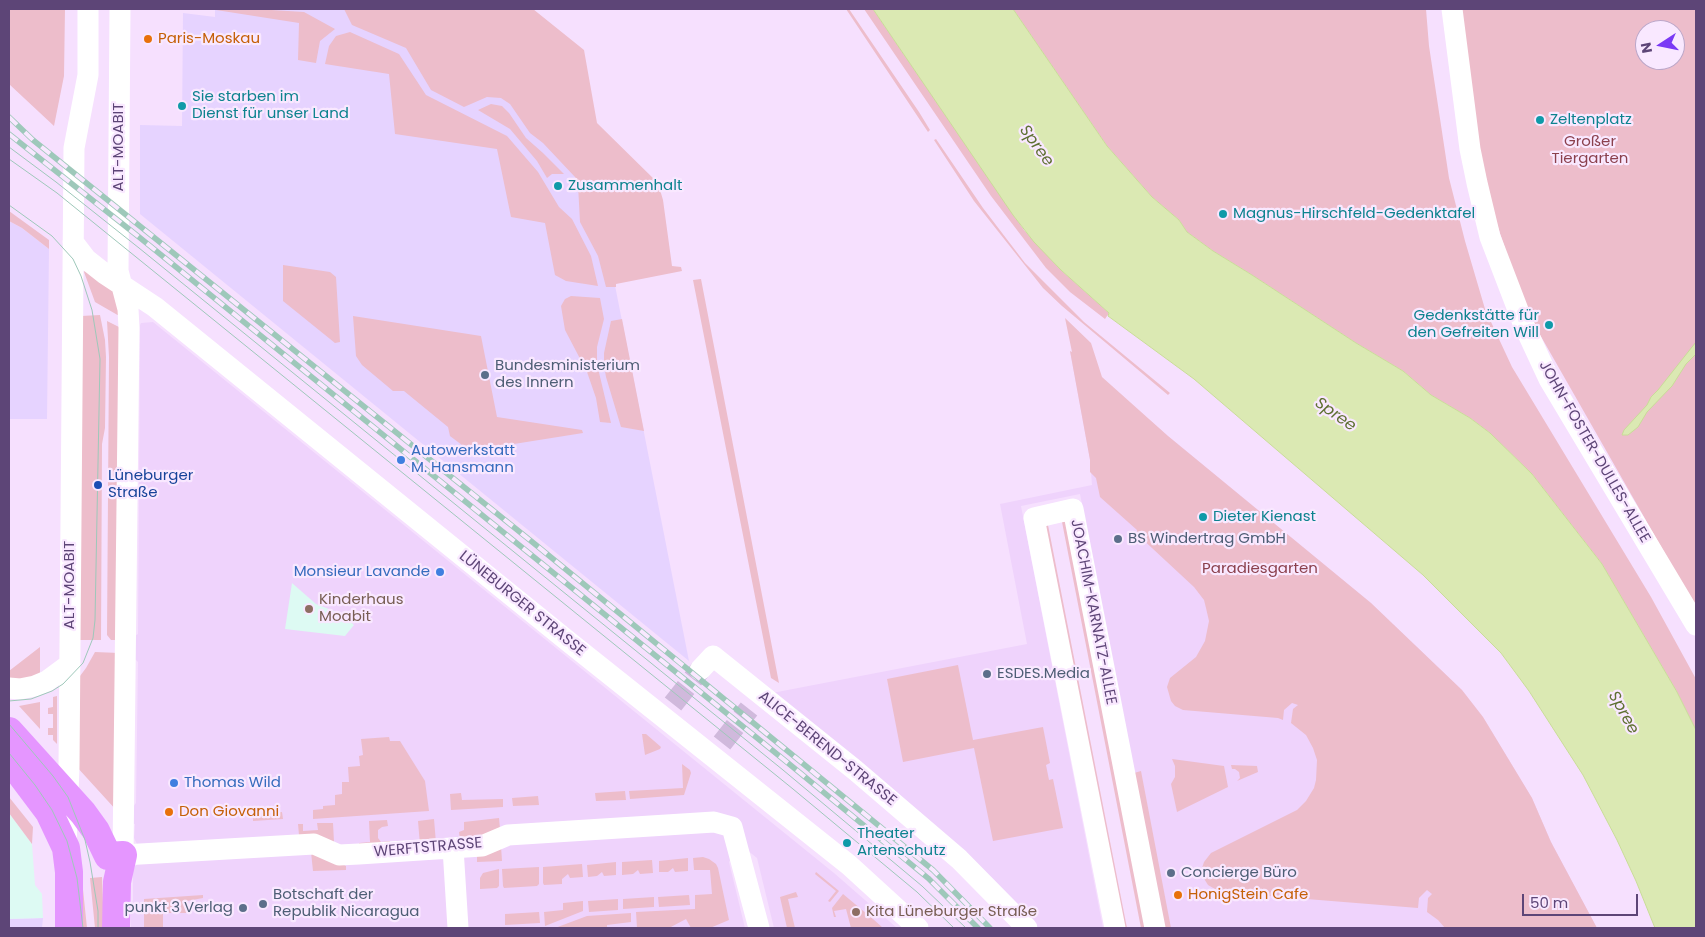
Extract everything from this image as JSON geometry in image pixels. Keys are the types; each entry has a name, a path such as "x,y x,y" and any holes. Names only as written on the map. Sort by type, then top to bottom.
{"main road":[{"path":"9,730 68,797 116,856"},
{"path":"9,759 49,812 66,848"},
{"name":"ALT-MOABIT","path":"66,848 69,872 69,928"},
{"name":"ALT-MOABIT","path":"116,856 116,928"}],"street":[{"name":"ALT-MOABIT","path":"66,848 70,664 74,148 88,75 88,9"},
{"name":"ALT-MOABIT","path":"116,856 129,328 128,310 118,271 120,9"},
{"name":"JOHN-FOSTER-DULLES-ALLEE","path":"1452,9 1476,183 1490,237 1523,323 1549,379 1696,625"},
{"path":"73,242 86,259 122,286"},
{"name":"LÜNEBURGER STRASSE","path":"122,286 155,307 569,642 667,710 718,749 918,928"},
{"name":"JOACHIM-KARNATZ-ALLEE","path":"1116,928 1034,518 1073,509 1155,928"},
{"name":"ALICE-BEREND-STRASSE","path":"706,663 755,702 855,770 959,859 1027,928"},
{"path":"9,688 20,689 35,686 47,681 70,664"},
{"name":"WERFTSTRASSE","path":"116,856 308,844 314,844 338,855 482,846 508,835 714,822 732,827 758,928"},
{"path":"453,848 458,928"}],"shaded area":[{"name":"Bundesministerium des Innern","path":"215,9 394,9 480,68 596,189 689,661 140,214 140,125 182,126 183,13 215,17"},
{"path":"9,221 22,228 49,249 47,419 9,419"},
{"path":"153,322 834,873 897,928 774,928 757,858 747,850 733,855 729,862 745,928 131,928 133,870 138,862 137,844 134,838 135,824 130,823 131,809 136,803 138,662 133,657 133,637 138,634 140,325 141,323"},
{"path":"1070,351 1168,436 1371,603 1462,690 1483,717 1532,798 1551,842 1597,928 1165,928 1080,494 1021,506 1103,928 1034,928 772,693 1027,644 1000,504 1092,485 1090,460"},
{"name":"Kinderhaus Moabit","path":"292,583 316,604 342,614 354,625 345,636 285,629"},
{"path":"9,813 32,844 35,885 42,894 43,918 9,919"},
{"path":"43,918 42,928 9,928 9,919"}],"green space":[{"path":"9,9 65,9 64,76 54,126 9,84"},
{"path":"344,9 533,9 584,50 597,123 658,183 663,200 672,266 681,267 682,271 616,284 616,287 606,287 598,256 580,222 578,185 575,177 543,143 530,133 510,104 501,98 487,97 464,107 431,90 406,48 352,25"},
{"path":"846,9 849,9 919,112 930,130 928,132"},
{"path":"864,9 873,9 1024,230 1061,270 1109,313 1105,319 1070,292 1046,268 991,196"},
{"path":"1013,9 1426,9 1429,46 1449,178 1485,309 1512,367 1651,597 1696,679 1696,730 1677,692 1602,564 1532,474 1490,433 1470,418 1431,395 1403,371 1213,251 1187,232 1179,220 1152,197 1107,146"},
{"name":"Großer Tiergarten","path":"1461,9 1696,9 1696,608 1531,319 1515,279 1495,218 1479,146"},
{"path":"216,10 304,12 335,29 320,41 316,63 298,60 299,23"},
{"path":"350,32 399,54 426,95 507,136 538,172 559,207 572,219 591,256 598,286 566,281 555,275 545,223 511,217 497,149 395,134 389,74 325,64 329,46 336,36"},
{"path":"491,104 502,106 526,138 564,174 552,174 547,178 537,161 510,129 478,110"},
{"path":"936,139 983,208 1025,263 1084,322 1170,393 1168,395 1043,288 974,201 934,140"},
{"path":"9,211 49,240 49,249 22,228 9,221"},
{"path":"283,265 330,272 336,277 340,342 335,343 283,301"},
{"path":"86,268 114,291 121,317 95,302 84,272"},
{"path":"701,279 779,683 771,678 693,280"},
{"path":"571,296 600,298 604,319 597,347 597,364 611,423 600,422 596,398 587,372 565,330 561,306 565,299"},
{"path":"100,315 106,357 105,428 102,444 101,640 78,640 81,316"},
{"path":"353,316 481,336 497,417 582,430 583,433 470,451 450,436 448,427 404,391 393,391 362,365 356,356"},
{"name":"Paradiesgarten","path":"1065,318 1091,343 1102,377 1168,436 1371,603 1462,690 1483,717 1532,798 1551,842 1597,928 1445,928 1427,912 1428,898 1432,894 1427,890 1419,898 1418,908 1220,892 1208,885 1203,877 1202,868 1211,853 1297,810 1306,801 1314,788 1317,760 1306,735 1291,723 1293,709 1298,705 1292,703 1284,710 1283,720 1183,710 1175,706 1171,701 1167,687 1170,678 1196,657 1205,641 1209,621 1204,600 1194,587 1138,535 1137,530 1100,497 1096,478 1090,472 1090,460"},
{"path":"622,319 644,431 621,427 606,377 604,353 611,321"},
{"path":"107,321 121,328 119,640 111,640 107,635 109,357"},
{"path":"1062,522 1067,522 1148,928 1141,928"},
{"path":"1048,525 1127,928 1120,928 1045,527"},
{"path":"40,647 40,678 9,683 9,671"},
{"path":"95,652 119,653 117,811 76,766 77,680"},
{"path":"958,665 973,740 1043,727 1050,763 1046,765 1049,780 1053,779 1063,828 993,841 974,748 903,762 887,679"},
{"path":"57,696 57,744 53,740 53,735 48,735 48,728 53,728 53,714 48,714 48,708 53,707 53,697"},
{"path":"40,702 40,729 19,706"},
{"path":"642,734 646,734 661,747 660,749 645,755"},
{"path":"389,737 390,741 400,741 425,781 429,811 313,819 313,810 323,809 323,806 335,805 335,795 342,794 342,782 349,782 348,767 360,766 359,756 363,755 361,739"},
{"path":"1172,759 1224,766 1228,787 1177,812 1171,784 1175,777 1175,766"},
{"path":"682,764 691,773 684,795 630,799 629,791 683,788"},
{"path":"1231,765 1257,766 1258,772 1237,781 1240,778 1239,772 1232,769"},
{"path":"1141,771 1171,928 1165,928 1134,773"},
{"path":"625,791 626,800 596,801 595,793"},
{"path":"461,793 462,800 503,799 503,807 451,810 450,794"},
{"path":"538,796 539,805 513,806 512,798"},
{"path":"9,797 33,827 32,844 9,813"},
{"path":"282,812 283,819 253,821 253,814"},
{"path":"499,818 500,829 483,838 460,840 459,832 464,830 464,822"},
{"path":"434,819 436,843 420,845 418,821"},
{"path":"387,820 388,826 378,830 378,838 381,842 390,841 389,845 359,847 359,843 370,842 369,821"},
{"path":"317,823 333,823 334,842 299,835 298,824 303,824 303,831 318,830"},
{"path":"501,846 502,861 477,862 477,856"},
{"path":"311,852 320,852 346,866 346,870 313,871"},
{"path":"703,857 716,864 718,868 729,920 710,928 691,928 686,919 669,928 637,928 636,912 695,909 695,895 712,894 710,870 694,870 693,858"},
{"path":"688,858 688,871 675,872 673,868 668,872 659,872 659,861"},
{"path":"652,860 653,873 640,874 638,870 633,874 622,875 622,862"},
{"path":"616,862 616,875 604,876 602,872 597,876 588,877 587,865"},
{"path":"582,864 583,877 570,878 568,874 562,879 562,884 544,885 543,867"},
{"path":"539,867 539,884 537,886 504,888 502,869"},
{"path":"499,869 499,886 497,888 480,889 480,878 483,873"},
{"path":"816,872 839,891 830,902 828,901 836,891 815,874"},
{"path":"102,877 104,928 95,928 90,878"},
{"path":"82,880 87,928 75,928"},
{"path":"796,892 798,897 788,899 795,928 787,928 780,897"},
{"name":"Kita Lüneburger Straße","path":"843,894 883,928 851,928 846,909 834,911 836,917 834,917 832,908"},
{"path":"203,895 203,898 187,901 188,913 163,913 163,928 144,928 144,899"},
{"path":"689,895 690,905 659,907 658,897"},
{"path":"654,897 654,907 623,909 623,899"},
{"path":"618,899 618,910 589,912 588,901"},
{"path":"583,901 583,911 545,926 544,912 563,910 563,903"},
{"path":"539,912 540,923 505,925 505,914"},
{"path":"631,913 631,922 607,925 607,928 555,928 587,916"}],"water":[{"name":"Spree","path":"873,9 1013,9 1107,146 1152,197 1179,220 1187,232 1213,251 1403,371 1431,395 1470,418 1490,433 1532,474 1602,564 1677,692 1696,730 1696,928 1655,928 1617,840 1583,775 1529,691 1501,653 1423,575 1194,379 1108,316 1109,313 1061,270 1034,242 1013,215"},
{"path":"1696,342 1696,354 1686,364 1672,386 1647,412 1638,427 1628,435 1622,435 1624,430 1647,405 1651,397"}],"tunnel":[{"path":"673,704 700,670"},
{"path":"722,743 749,709"}],"tram line":[{"path":"9,147 139,248 783,770 922,886 966,928"},
{"path":"9,159 57,193 793,789 917,892 954,928"},
{"path":"9,205 52,236 73,259 81,276 92,310 100,359 95,620 93,638 83,663 63,684 52,691 31,699 9,701"},
{"path":"9,724 53,776 68,797 85,840 98,911 98,928"},
{"path":"9,753 52,810 67,841 77,878 83,928"}],"railway":[{"path":"9,117 33,140 536,545 933,870 990,928"},
{"path":"9,134 139,237 788,763 928,878 978,928"}],"place":[{"name":"Paris-Moskau","path":"148,39"},
{"name":"Sie starben im Dienst für unser Land","path":"182,106"},
{"name":"Zeltenplatz","path":"1540,120"},
{"name":"Zusammenhalt","path":"558,186"},
{"name":"Magnus-Hirschfeld-Gedenktafel","path":"1223,214"},
{"name":"Gedenkstätte für den Gefreiten Will","path":"1549,325"},
{"name":"Bundesministerium des Innern","path":"485,375"},
{"name":"Autowerkstatt M. Hansmann","path":"401,460"},
{"name":"Lüneburger Straße","path":"98,485"},
{"name":"Dieter Kienast","path":"1203,517"},
{"name":"BS Windertrag GmbH","path":"1118,539"},
{"name":"Monsieur Lavande","path":"440,572"},
{"name":"Kinderhaus Moabit","path":"309,609"},
{"name":"ESDES.Media","path":"987,674"},
{"name":"Thomas Wild","path":"174,783"},
{"name":"Don Giovanni","path":"169,812"},
{"name":"Theater Artenschutz","path":"847,843"},
{"name":"Concierge Büro","path":"1171,873"},
{"name":"HonigStein Cafe","path":"1178,895"},
{"name":"Botschaft der Republik Nicaragua","path":"263,904"},
{"name":"punkt 3 Verlag","path":"243,908"},
{"name":"Kita Lüneburger Straße","path":"856,912"}]}
